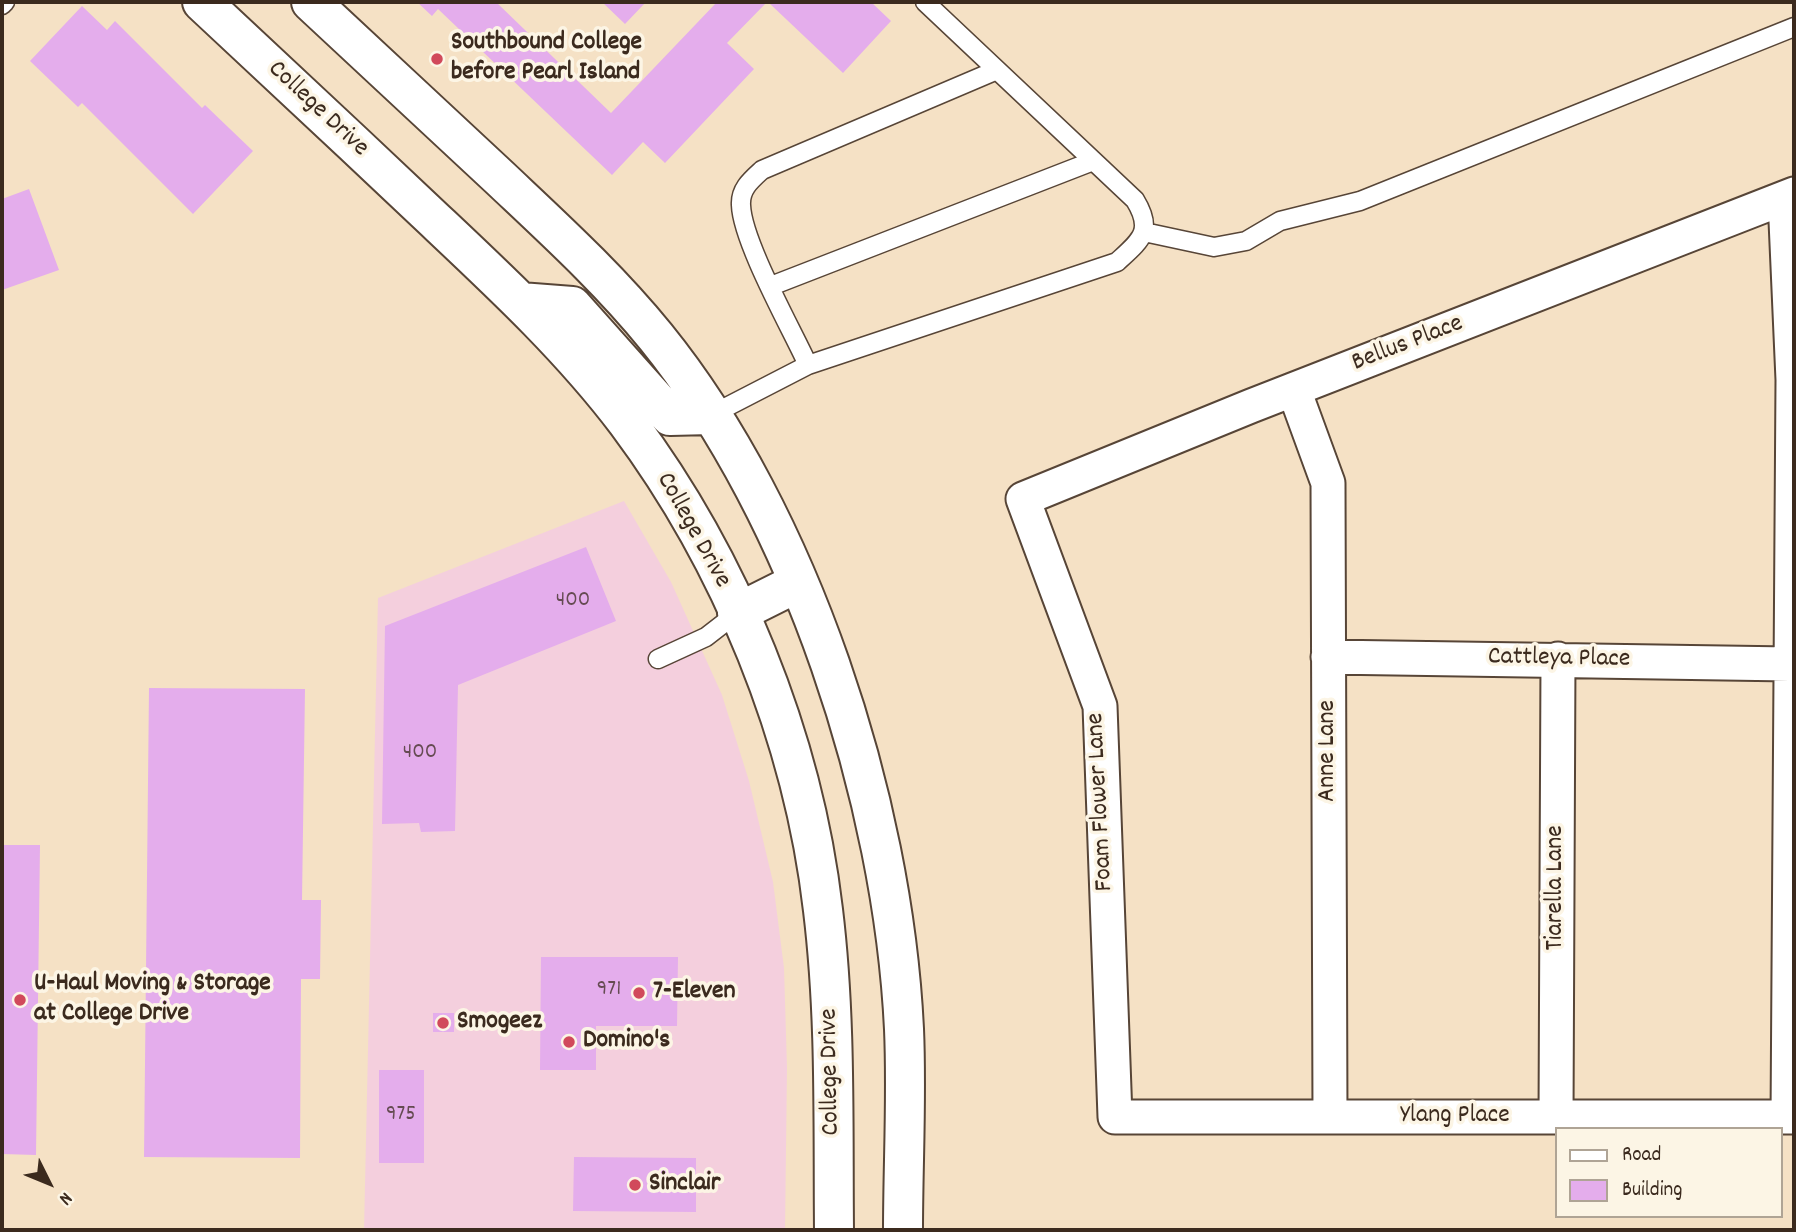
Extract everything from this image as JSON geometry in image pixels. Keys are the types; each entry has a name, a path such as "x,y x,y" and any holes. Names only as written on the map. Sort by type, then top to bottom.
{"main road":[{"name":"College Drive","path":"202,2 548,329 627,422 711,557 781,721 797,780 823,908 833,1021 834,1230"},
{"path":"311,2 606,278 656,337 711,415 772,527 840,694 857,750 888,888 904,1031 903,1230"},
{"path":"520,302 572,306 670,416 711,415"},
{"path":"737,613 797,583"}],"street":[{"name":"Bellus Place","path":"1023,499 1790,196"},
{"path":"1790,196 1793,380 1790,664 1791,1116"},
{"name":"Anne Lane","path":"1294,390 1328,483 1330,1117"},
{"name":"Foam Flower Lane","path":"1023,499 1100,706 1115,1117"},
{"name":"Cattleya Place","path":"1328,657 1790,664"},
{"name":"Tiarella Lane","path":"1556,1117 1558,659"},
{"name":"Ylang Place","path":"1115,1117 1791,1116"}],"lane":[{"path":"711,415 808,365 1117,262 1144,232 1146,218 1135,200 925,2"},
{"path":"1144,232 1214,247 1246,241 1280,221 1360,201 1794,27"},
{"path":"808,365 745,229 740,203 746,185 762,170 997,69"},
{"path":"771,286 1093,161"},
{"path":"658,659 706,637 737,613"}],"shaded area":[{"path":"624,501 671,582 722,695 749,781 773,882 784,968 787,1068 785,1230 364,1230 378,598"}],"building":[{"path":"417,2 496,2 611,113 717,2 767,2 727,43 754,69 665,163 643,142 612,175 438,9 432,16"},
{"path":"602,2 646,2 625,24"},
{"path":"768,2 871,2 891,21 843,73"},
{"path":"82,6 107,30 115,21 202,108 205,105 253,151 193,214 82,103 78,107 30,61"},
{"path":"29,189 59,270 2,290 2,199"},
{"path":"586,547 616,621 458,685 455,831 421,832 419,823 382,824 385,626"},
{"path":"149,688 305,689 302,900 321,900 320,979 301,979 300,1158 144,1157"},
{"name":"U-Haul Moving & Storage at College Drive","path":"2,845 40,845 36,1155 2,1154"},
{"path":"541,957 678,957 677,1026 596,1026 596,1070 540,1070"},
{"name":"Smogeez","path":"433,1013 454,1013 454,1032 433,1032"},
{"path":"379,1070 424,1070 424,1163 379,1163"},
{"name":"Sinclair","path":"574,1157 696,1158 696,1212 573,1211"}],"place":[{"name":"Southbound College before Pearl Island","path":"437,59"},
{"name":"7-Eleven","path":"639,993"},
{"name":"U-Haul Moving & Storage at College Drive","path":"20,1000"},
{"name":"Smogeez","path":"443,1023"},
{"name":"Domino's","path":"569,1042"},
{"name":"Sinclair","path":"635,1185"}]}
